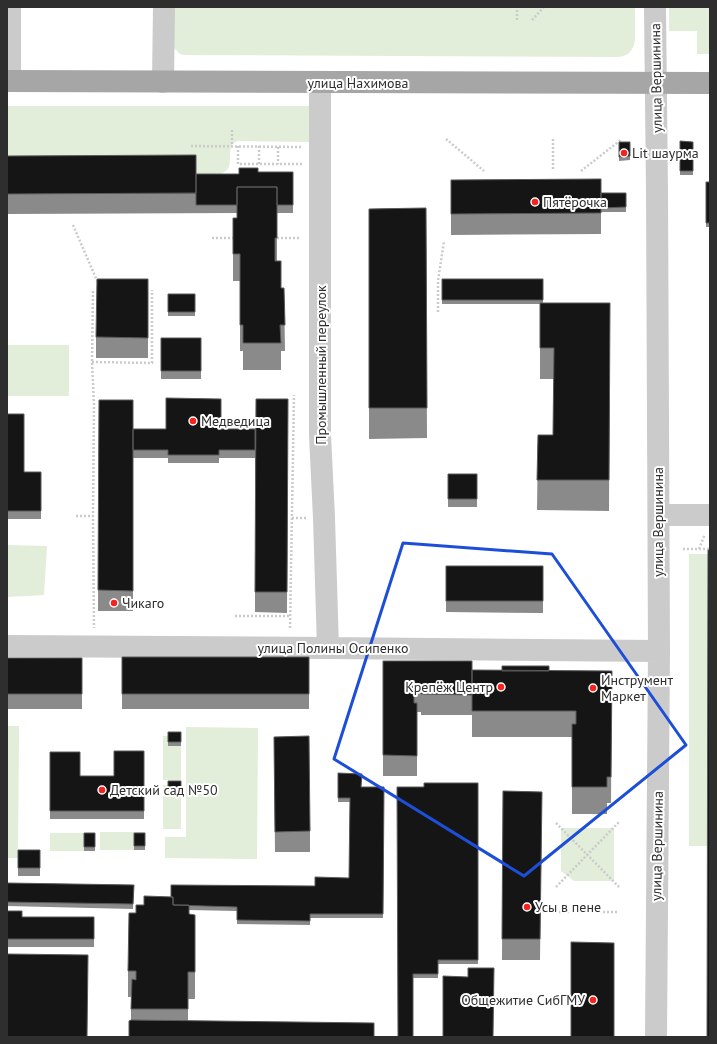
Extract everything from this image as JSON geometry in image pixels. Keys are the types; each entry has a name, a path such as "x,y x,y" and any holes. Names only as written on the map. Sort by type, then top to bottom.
{"main road":[{"name":"улица Нахимова","path":"8,81 710,83"}],"street":[{"path":"8,81 10,7"},
{"path":"163,82 164,7"},
{"name":"улица Вершинина","path":"655,7 658,183 659,651 656,1037"},
{"name":"Промышленный переулок","path":"320,83 320,435 328,648"},
{"path":"658,515 708,522"},
{"name":"улица Полины Осипенко","path":"7,646 659,651"}],"path":[{"path":"517,7 517,20"},
{"path":"532,20 544,7"},
{"path":"232,130 232,146"},
{"path":"446,139 484,171"},
{"path":"553,139 553,171"},
{"path":"581,171 622,139"},
{"path":"191,146 278,147 320,155"},
{"path":"238,146 238,164 278,164 320,155"},
{"path":"259,146 259,164"},
{"path":"278,147 278,164"},
{"path":"73,225 98,283"},
{"path":"212,238 237,238"},
{"path":"438,312 438,281 444,241"},
{"path":"92,290 92,362 94,404 94,629"},
{"path":"92,362 152,363 152,290"},
{"path":"290,629 294,395"},
{"path":"76,516 93,516"},
{"path":"699,549 708,522"},
{"path":"683,549 710,549"},
{"path":"236,616 291,616"},
{"path":"556,887 619,822"},
{"path":"556,823 619,887"},
{"path":"556,912 619,912"}],"highlighted area":[{"path":"403,543 552,554 686,745 524,876 334,759"}],"green space":[{"path":"173,7 635,7 635,41 630,52 618,57 184,55 180,54 174,48"},
{"path":"669,7 710,7 710,54 697,54 697,31 669,31"},
{"path":"7,106 309,106 309,142 238,141 233,143 231,148 229,167 223,173 216,175 7,176"},
{"path":"7,345 69,345 69,396 7,396"},
{"path":"7,545 47,546 44,595 7,597"},
{"path":"689,554 708,554 707,846 689,846"},
{"path":"7,726 19,726 18,858 7,858"},
{"path":"186,727 258,728 257,859 165,858 165,837 186,837"},
{"path":"163,736 181,736 181,780 163,780"},
{"path":"163,785 181,785 181,829 163,829"},
{"path":"561,828 614,828 614,881 574,881 561,871"},
{"path":"100,832 145,832 145,850 100,850"},
{"path":"50,833 95,833 95,851 50,851"}],"building":[{"path":"680,141 693,142 693,171 680,171"},
{"name":"Lit шаурма","path":"619,142 630,142 630,156 619,157"},
{"path":"196,155 196,193 7,194 7,156"},
{"path":"239,168 258,168 258,172 293,172 293,205 277,205 277,187 237,187 237,205 196,205 196,174 239,174"},
{"path":"601,179 601,213 451,214 451,180"},
{"path":"706,182 710,182 710,223 706,223"},
{"path":"237,187 277,187 277,238 275,238 275,261 281,261 281,288 284,288 285,325 280,325 281,343 243,343 243,325 240,325 240,254 233,254 233,218 237,218"},
{"path":"601,193 626,193 626,207 601,208"},
{"path":"426,208 427,408 369,408 369,209"},
{"path":"97,279 148,279 148,338 96,337"},
{"path":"442,279 543,279 543,300 442,300"},
{"path":"168,294 195,294 195,312 168,312"},
{"path":"540,303 610,303 609,480 537,480 538,435 553,435 554,348 540,348"},
{"path":"161,338 201,338 201,371 161,371"},
{"name":"Медведица","path":"166,398 221,399 221,429 255,429 255,450 219,450 219,455 168,455 168,450 133,450 133,429 166,429"},
{"path":"256,399 288,399 287,592 255,592"},
{"path":"99,400 133,400 133,591 98,590"},
{"path":"7,414 24,414 24,472 41,472 41,511 7,511"},
{"path":"448,474 477,474 477,499 448,499"},
{"path":"708,550 710,550 710,1037 707,1037"},
{"path":"446,566 543,566 543,601 446,601"},
{"path":"122,657 309,657 309,694 122,694"},
{"path":"7,658 82,658 82,694 7,694"},
{"path":"383,661 472,661 472,695 421,694 421,691 414,691 414,703 417,703 417,756 383,755"},
{"path":"502,666 549,666 549,671 502,671"},
{"path":"472,670 612,671 611,777 607,777 607,787 572,787 572,724 576,724 576,711 472,711"},
{"path":"168,732 181,732 181,742 168,742"},
{"path":"309,736 310,831 275,832 274,737"},
{"path":"114,751 144,751 144,811 50,811 50,752 80,752 80,776 114,776"},
{"path":"338,773 362,774 361,787 384,787 383,914 310,914 310,921 237,920 237,907 173,905 171,885 315,886 315,877 349,878 350,798 338,798"},
{"path":"168,781 181,781 181,791 168,791"},
{"path":"424,783 478,783 478,960 438,960 438,974 413,974 413,1037 398,1037 397,787 424,787"},
{"path":"503,791 542,792 540,939 502,939"},
{"path":"84,833 95,833 95,847 84,847"},
{"path":"134,833 145,833 145,846 134,846"},
{"path":"18,850 40,850 40,868 18,868"},
{"path":"7,883 134,885 133,904 7,902"},
{"path":"144,896 173,897 173,905 189,905 189,914 195,915 195,972 188,972 188,1009 131,1009 132,979 136,980 136,971 128,971 129,913 136,913 136,905 144,905"},
{"path":"7,911 22,911 22,917 94,917 94,939 7,939"},
{"name":"Общежитие СибГМУ","path":"571,942 614,943 614,1037 571,1037"},
{"path":"7,954 88,955 87,1037 7,1037"},
{"path":"468,968 494,968 493,1037 443,1037 443,976 468,977"},
{"path":"129,1021 374,1023 374,1037 129,1037"}],"place":[{"name":"Lit шаурма","path":"624,153"},
{"name":"Пятёрочка","path":"535,202"},
{"name":"Медведица","path":"193,421"},
{"name":"Чикаго","path":"114,603"},
{"name":"Крепёж Центр","path":"501,687"},
{"name":"Инструмент Маркет","path":"593,688"},
{"name":"Детский сад №50","path":"102,790"},
{"name":"Усы в пене","path":"527,907"},
{"name":"Общежитие СибГМУ","path":"593,1000"}]}
